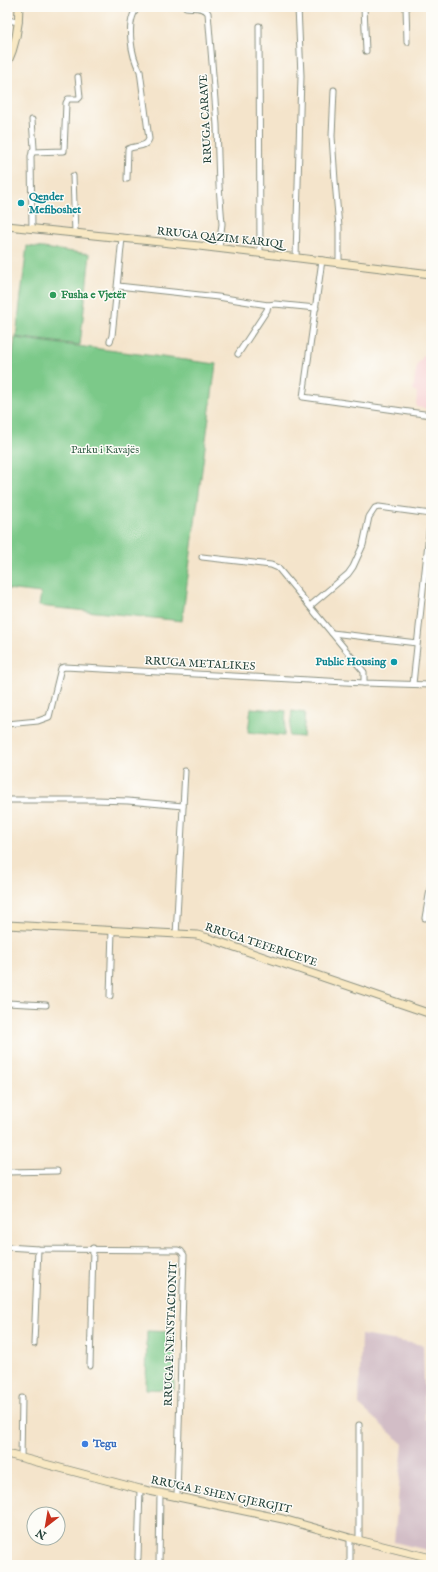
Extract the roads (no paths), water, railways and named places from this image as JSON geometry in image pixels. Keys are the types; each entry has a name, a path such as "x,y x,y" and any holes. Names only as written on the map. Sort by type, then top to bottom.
{"street":[{"path":"7,64 16,44 19,22 19,7"},
{"path":"127,179 128,149 144,145 148,143 149,139 140,71 134,62 130,34 134,12 138,7"},
{"name":"RRUGA CARAVE","path":"186,7 203,8 208,13 217,125 222,224 220,248"},
{"path":"296,257 300,76 298,7"},
{"path":"364,7 366,51"},
{"path":"406,7 407,42"},
{"path":"7,20 19,22"},
{"path":"259,26 260,253"},
{"path":"32,152 64,151 66,104 68,99 78,99 80,96 78,77"},
{"path":"334,90 332,136 339,227 339,262"},
{"path":"32,120 34,148 31,156 32,229"},
{"path":"73,176 75,233"},
{"name":"RRUGA QAZIM KARIQI","path":"7,226 220,248 431,274"},
{"path":"110,341 112,336 118,286 122,238"},
{"path":"322,260 303,397 431,416"},
{"path":"118,286 218,297 268,305 275,304 316,308"},
{"path":"238,354 267,310 268,305"},
{"path":"310,606 348,574 353,567 362,545 369,516 374,508 379,507 431,514 413,684"},
{"path":"202,557 276,566 282,571 364,672 364,683"},
{"path":"332,633 417,643"},
{"name":"RRUGA METALIKES","path":"7,724 38,721 49,717 62,668 65,667 364,683 431,685"},
{"path":"176,935 185,772"},
{"path":"7,800 96,800 183,806"},
{"path":"424,918 431,884"},
{"name":"RRUGA TEFERICEVE","path":"7,926 112,930 176,935 186,934 208,938 431,1014"},
{"path":"110,996 112,930"},
{"path":"7,1004 46,1005"},
{"path":"7,1172 57,1171"},
{"name":"RRUGA E NENSTACIONIT","path":"7,1247 38,1249 93,1248 178,1250 184,1255 177,1496"},
{"path":"90,1366 93,1248"},
{"path":"34,1344 38,1249"},
{"path":"21,1458 22,1398"},
{"path":"359,1425 359,1540"},
{"name":"RRUGA E SHEN GJERGJIT","path":"7,1454 140,1489 282,1519 431,1558"},
{"path":"138,1558 140,1489"},
{"path":"159,1565 160,1493"},
{"path":"350,1538 350,1565"}],"place":[{"name":"Qender Mefiboshet","path":"21,203"},
{"name":"Fusha e Vjetër","path":"53,295"},
{"name":"Public Housing","path":"394,662"},
{"name":"Tegu","path":"85,1444"}],"park label":[{"name":"Parku i Kavajës","path":"105,450"}]}
